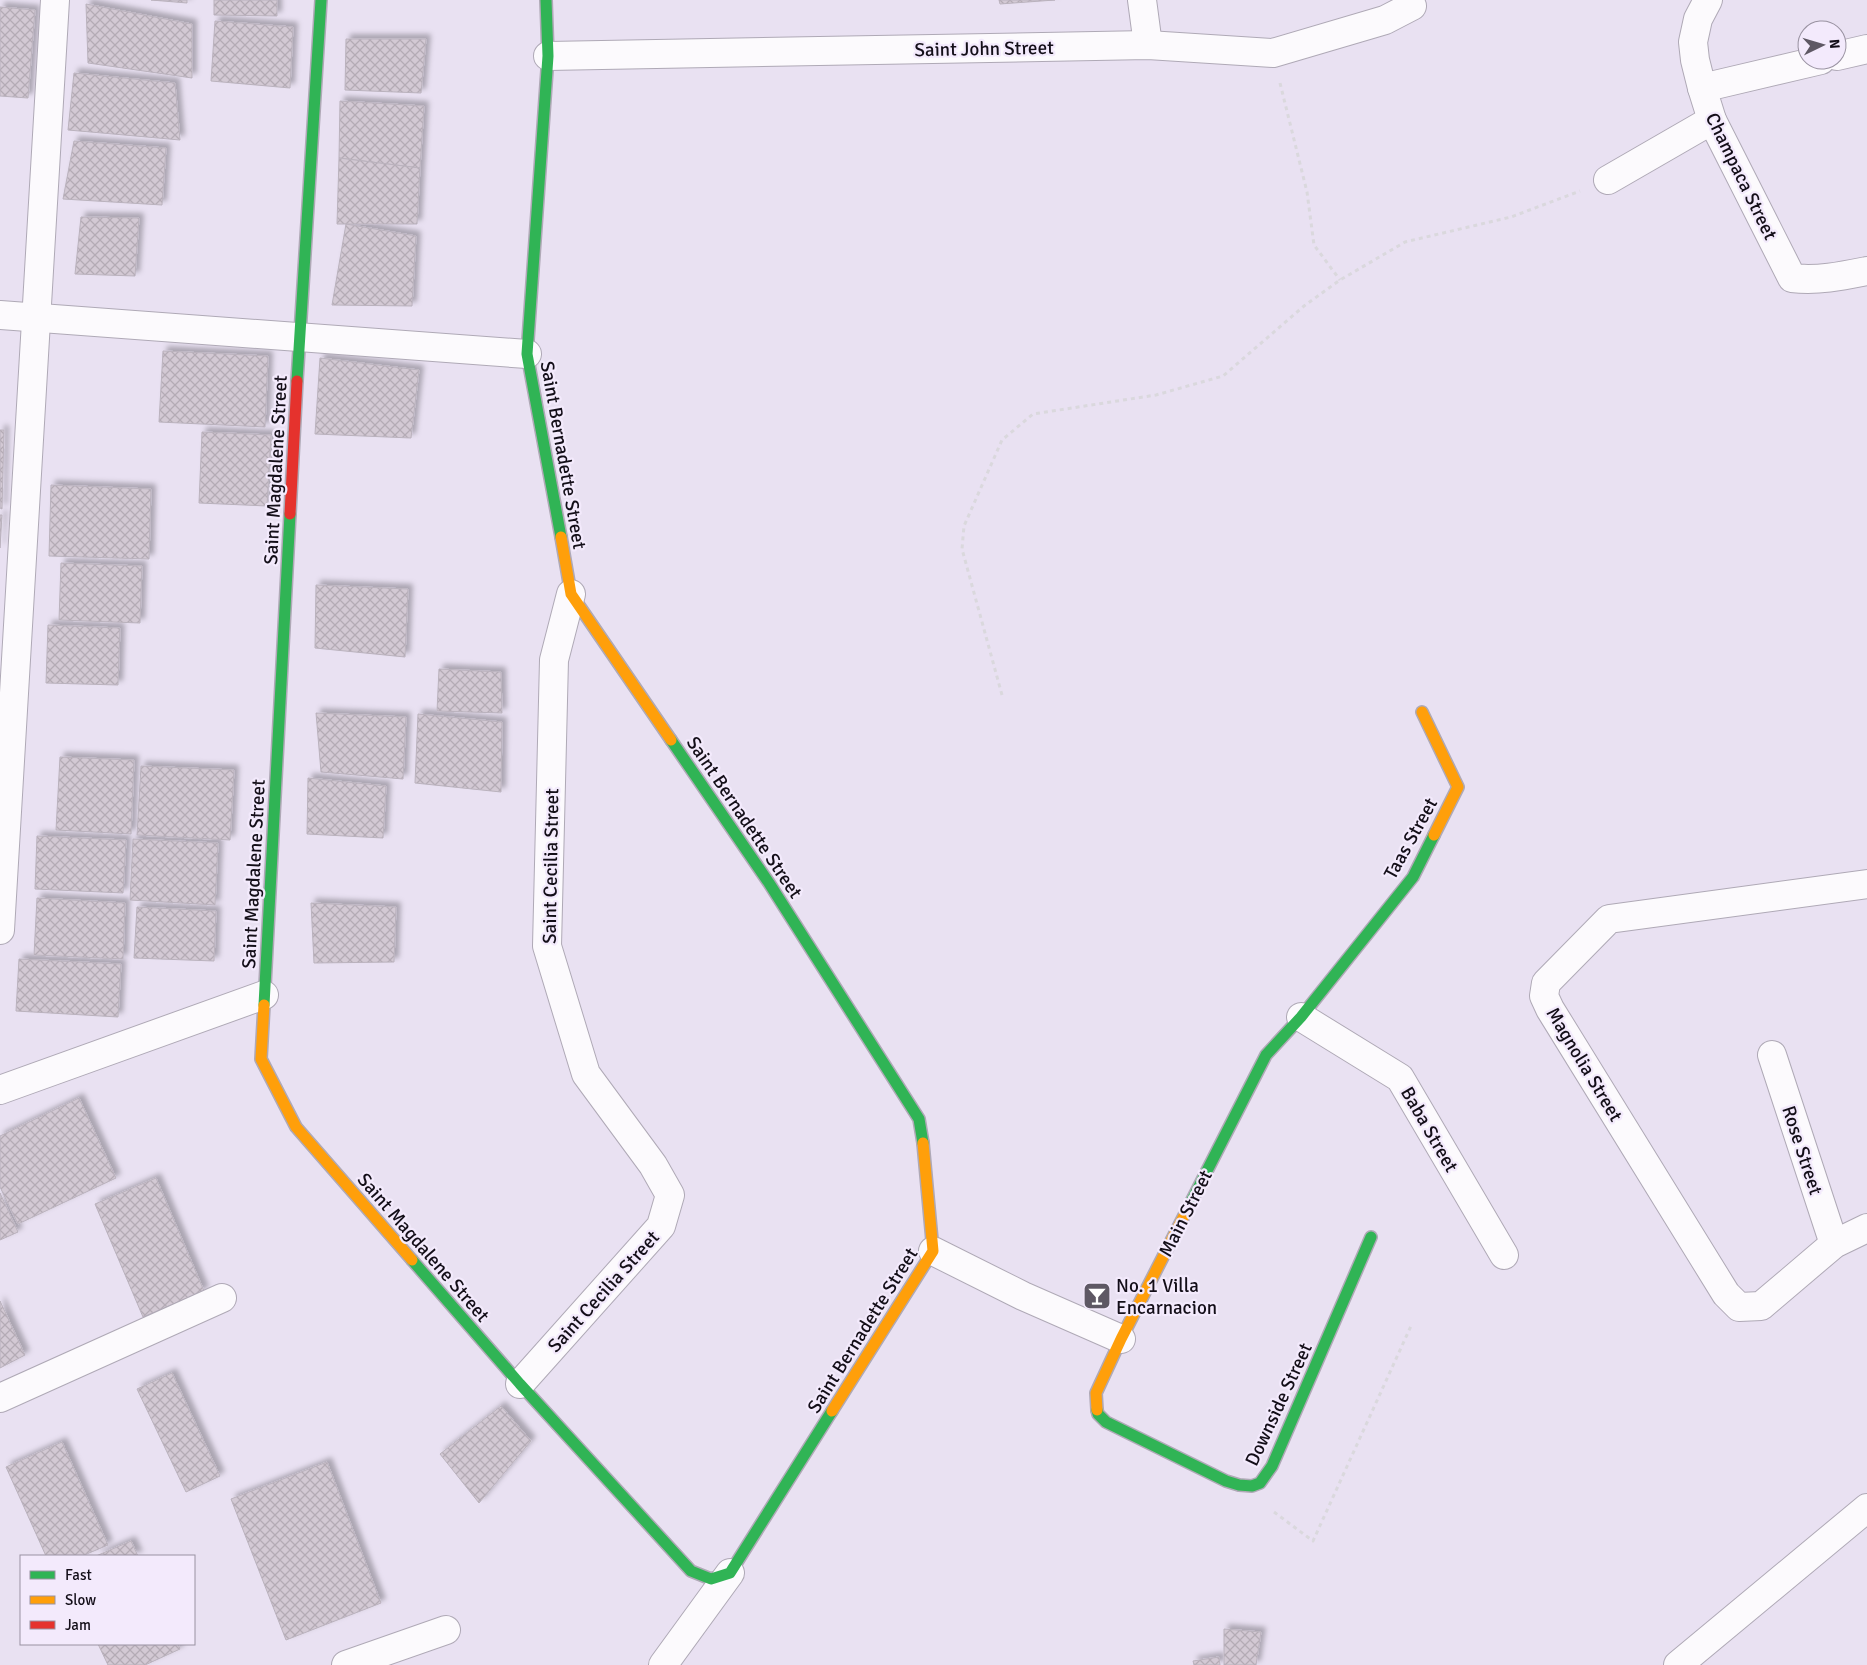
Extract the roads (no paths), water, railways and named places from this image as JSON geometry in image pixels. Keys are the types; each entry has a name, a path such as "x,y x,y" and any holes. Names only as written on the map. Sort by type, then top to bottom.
{"street":[{"path":"0,930 55,0"},
{"name":"Saint Magdalene Street","path":"321,0 299,337 261,1059 296,1127 520,1384 691,1571 721,1576"},
{"name":"Saint Bernadette Street","path":"546,0 548,56 527,354 571,594 769,883 919,1119 924,1148 933,1252 721,1576"},
{"path":"1142,0 1148,44"},
{"name":"Champaca Street","path":"1708,0 1698,19 1693,42 1702,88 1712,120 1792,278 1824,279 1867,271"},
{"name":"Saint John Street","path":"548,56 1148,44 1273,53 1385,20 1412,6"},
{"path":"1847,54 1867,49"},
{"path":"1702,88 1797,66"},
{"path":"1608,180 1712,120"},
{"path":"0,315 527,354"},
{"name":"Saint Cecilia Street","path":"520,1384 661,1226 670,1195 653,1165 586,1074 547,946 554,660 571,594"},
{"name":"Taas Street","path":"1301,1017 1413,876 1458,786 1422,712"},
{"name":"Magnolia Street","path":"1867,884 1608,919 1546,983 1544,996 1550,1009 1726,1294 1739,1308 1761,1306 1834,1244 1867,1228"},
{"path":"0,1090 264,995"},
{"name":"Baba Street","path":"1301,1017 1400,1078 1504,1255"},
{"name":"Main Street","path":"1121,1339 1266,1055 1301,1017"},
{"name":"Rose Street","path":"1772,1055 1834,1244"},
{"name":"Downside Street","path":"1121,1339 1096,1393 1098,1414 1106,1422 1132,1436 1226,1481 1240,1486 1252,1486 1260,1483 1272,1466 1371,1237"},
{"path":"933,1252 1023,1296 1121,1339"},
{"path":"0,1398 222,1298"},
{"path":"1678,1665 1867,1508"},
{"path":"662,1665 721,1576"},
{"path":"346,1665 446,1630"}],"place":[{"name":"No. 1 Villa Encarnacion","path":"1097,1296"}]}
